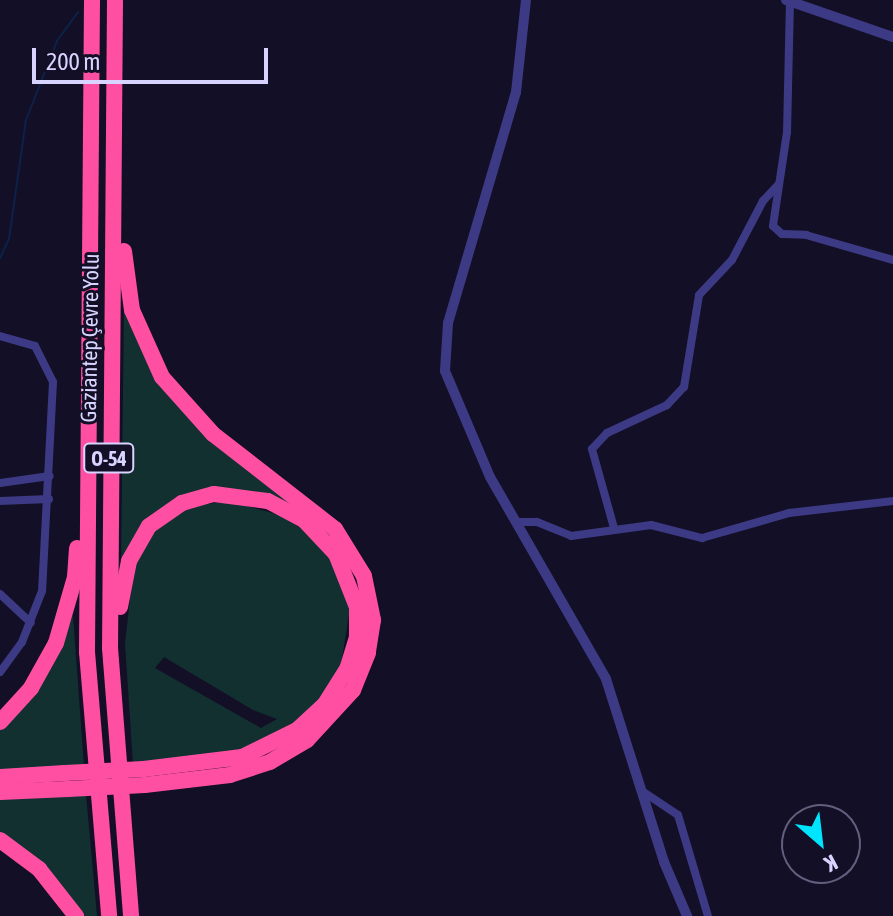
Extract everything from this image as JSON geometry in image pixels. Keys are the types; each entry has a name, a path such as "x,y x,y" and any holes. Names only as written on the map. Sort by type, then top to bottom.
{"highway":[{"name":"Gaziantep Çevre Yolu","path":"92,0 87,652 109,916"},
{"name":"Gaziantep Çevre Yolu","path":"115,0 115,190 109,463 113,720 131,916"},
{"path":"0,777 66,781 230,775 270,762 307,740 353,690 368,653 373,620 364,576 335,529 213,434 177,398 154,363 128,293 124,222 115,190"},
{"path":"0,722 31,688 65,622 86,483"},
{"path":"113,720 122,580 138,542 165,513 214,494 251,497 288,510 327,542 349,579 358,623 347,669 325,704 288,735 242,757 144,777"},
{"path":"0,792 66,781"},
{"path":"0,840 39,869 76,916"}],"street":[{"path":"526,0 516,92 445,344 445,371 455,403 517,522 606,679 687,916"},
{"path":"893,37 788,1 787,132 776,232 893,260"},
{"path":"614,528 592,449 599,439 667,405 684,387 699,295 732,260 763,201 779,184"},
{"path":"0,336 35,346 49,369 50,476 42,591 31,623 0,672"},
{"path":"0,483 50,476"},
{"path":"0,501 49,499"},
{"path":"517,522 537,522 571,536 651,525 702,538 789,513 893,501"},
{"path":"0,594 31,623"},
{"path":"642,791 678,815 708,916"}],"green space":[{"path":"124,302 150,368 299,507 188,494 121,565"},
{"path":"229,501 283,516 304,530 335,563 350,608 341,665 320,700 291,726 246,750 133,764 125,644 133,571 149,538 161,525 193,506","holes":["164,657 253,710 277,719 261,728 155,668"]},
{"path":"73,615 84,766 0,771 0,730 56,655"},
{"path":"86,794 97,916 83,916 0,836 0,798"}],"waterway":[{"path":"0,258 9,239 26,120 57,41 78,12"}]}
